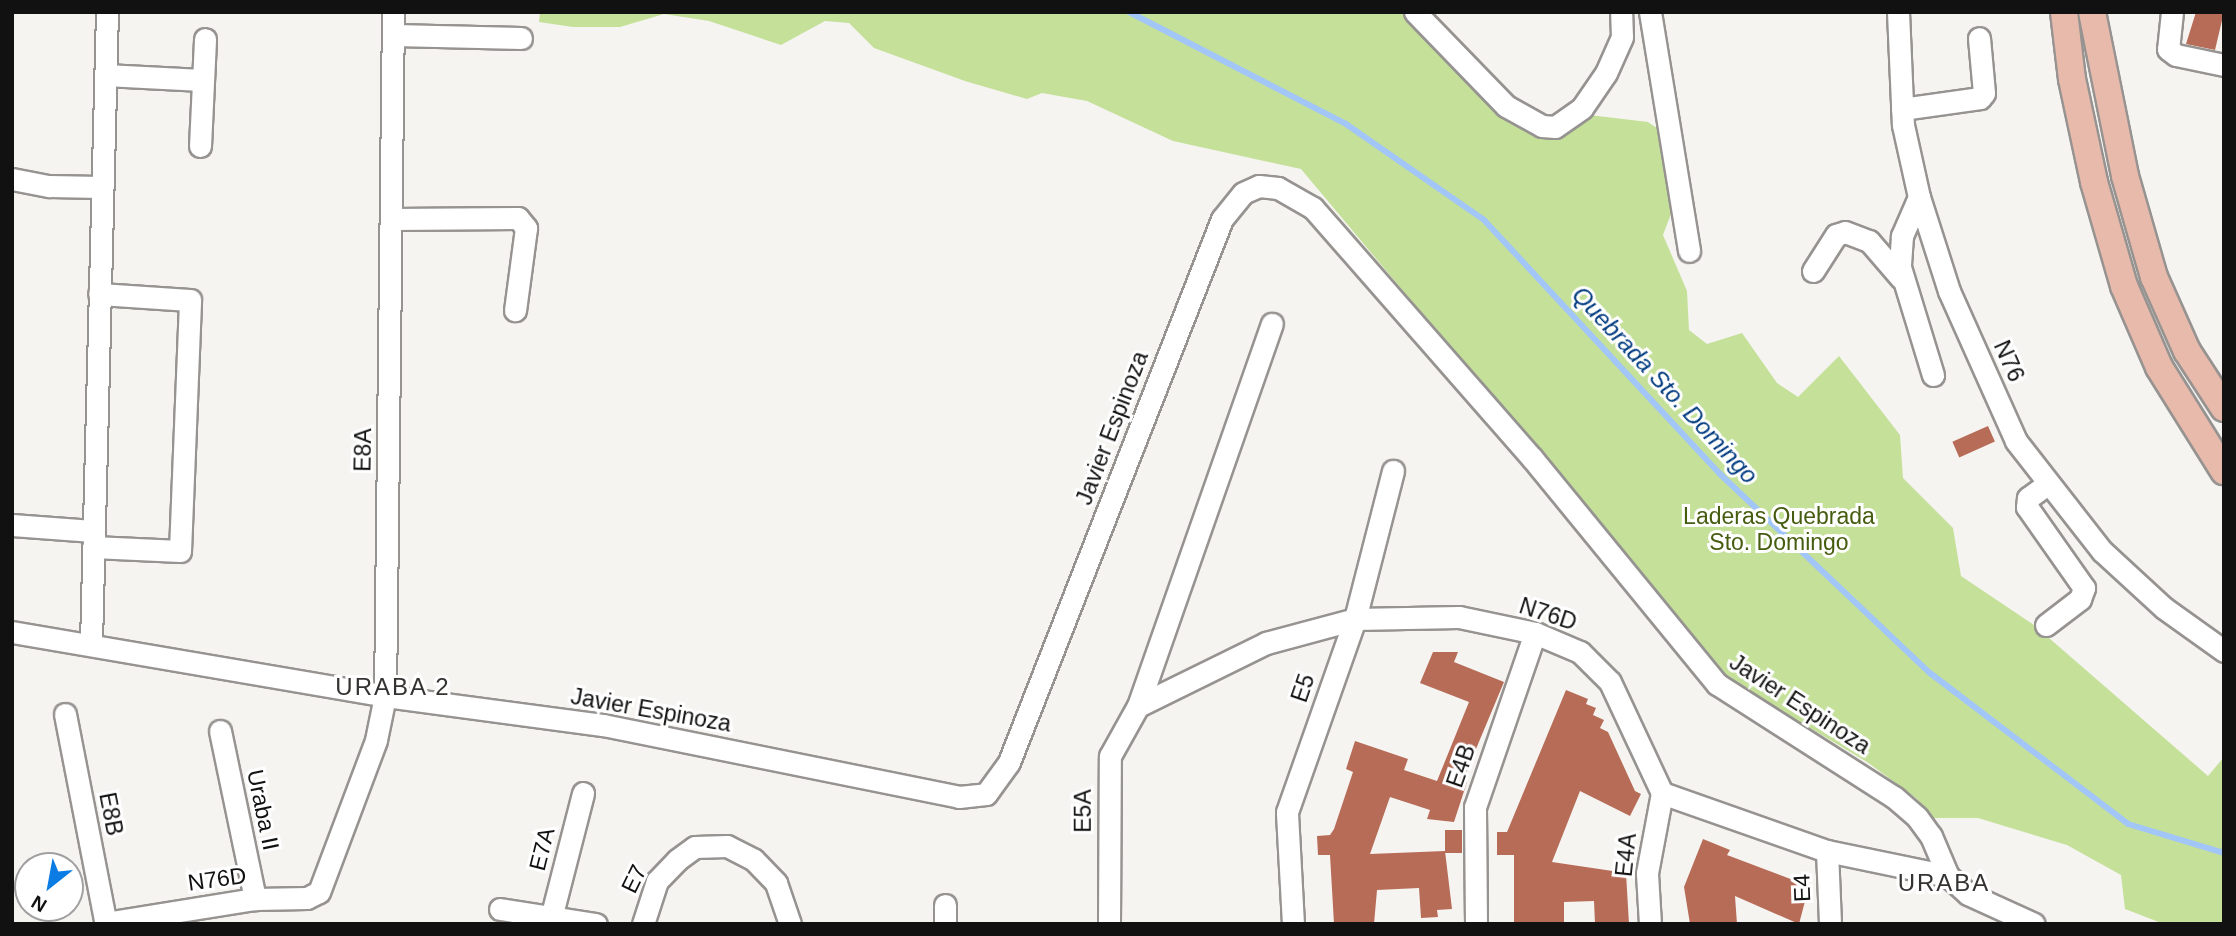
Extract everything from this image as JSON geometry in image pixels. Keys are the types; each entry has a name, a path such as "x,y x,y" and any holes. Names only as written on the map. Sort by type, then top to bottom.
{"main road":[{"path":"2064,12 2072,79 2094,182 2124,286 2159,368 2224,471"},
{"path":"2092,12 2122,164 2154,277 2187,351 2224,408"}],"street":[{"path":"91,643 107,12"},
{"name":"E8A","path":"327,878 376,740 385,696 393,219 393,12"},
{"path":"1415,12 1506,106 1542,125 1555,127 1582,108 1609,66 1622,37 1621,12"},
{"path":"1650,12 1689,251"},
{"name":"N76","path":"1898,12 1902,109 1919,197 1960,316 2016,441 2047,484 2110,559 2164,608 2224,651"},
{"path":"2172,12 2168,49 2176,55 2224,65"},
{"path":"394,35 522,38"},
{"path":"200,146 205,38"},
{"path":"1902,109 1980,98 1984,93 1979,38"},
{"path":"105,75 202,80"},
{"path":"12,179 49,186 101,187"},
{"name":"Javier Espinoza","path":"12,632 91,643 385,696 603,725 959,797 986,794 1009,761 1222,219 1243,193 1259,186 1278,188 1313,208 1532,458 1708,676 1737,700 1894,796 1931,836 1948,876 1968,894 2034,924"},
{"path":"1919,197 1902,236 1901,278 1933,375"},
{"path":"393,219 518,218 526,228 514,310"},
{"path":"1813,271 1836,235 1845,232 1869,241 1901,278"},
{"path":"12,525 180,551 190,300 99,294"},
{"name":"E5A","path":"1109,924 1110,756 1138,706 1272,324"},
{"name":"E5","path":"1293,924 1287,812 1356,619 1393,471"},
{"path":"2046,625 2080,599 2084,588 2027,507 2028,498 2047,484"},
{"name":"N76D","path":"1138,706 1266,643 1356,619 1459,617 1535,633 1580,652 1610,682 1662,793"},
{"name":"E4B","path":"1476,924 1475,807 1535,633"},
{"name":"E8B","path":"65,714 105,923"},
{"name":"Uraba II","path":"220,732 255,900"},
{"name":"E7A","path":"551,918 583,793"},
{"path":"1662,793 1828,851 1948,876"},
{"name":"E4A","path":"1650,924 1647,873 1662,793"},
{"name":"E7","path":"643,924 657,881 677,860 695,847 727,846 754,860 776,883 790,924"},
{"name":"E4","path":"1828,851 1830,924"},
{"name":"N76D","path":"105,923 255,900 307,898 319,892 327,878"},
{"path":"500,909 596,924"}],"green space":[{"name":"Laderas Quebrada Sto. Domingo","path":"540,12 1418,12 1541,128 1581,114 1648,122 1667,135 1677,198 1663,235 1687,291 1689,330 1707,344 1742,333 1777,383 1798,397 1839,356 1900,435 1903,478 1953,528 1961,576 2034,625 2208,776 2224,757 2224,924 2164,924 2125,909 2121,875 2067,845 1978,818 1934,818 1916,798 1867,762 1728,679 1301,169 1173,141 1087,101 1042,93 1027,99 965,81 874,48 849,23 825,21 781,45 709,21 664,14 620,27 573,27 539,22"}],"building":[{"path":"2196,12 2224,12 2215,50 2186,44"},
{"path":"1988,426 1995,442 1959,457 1952,442"},
{"path":"1433,652 1458,652 1454,662 1504,682 1463,780 1467,782 1454,822 1427,819 1430,810 1390,797 1370,854 1445,851 1452,909 1437,910 1438,917 1421,918 1419,888 1377,890 1374,924 1334,924 1330,855 1318,855 1317,836 1330,835 1334,829 1353,772 1346,769 1355,741 1408,759 1404,770 1437,781 1469,702 1420,683"},
{"path":"1566,690 1588,699 1586,704 1596,708 1593,715 1604,720 1600,728 1608,732 1635,791 1641,794 1630,816 1580,791 1552,862 1626,873 1629,924 1595,924 1594,901 1564,902 1564,924 1514,924 1514,855 1497,855 1497,832 1507,832"},
{"path":"1445,830 1462,830 1462,853 1445,853"},
{"path":"1703,839 1730,850 1727,855 1809,886 1799,924 1735,896 1737,924 1690,924 1684,887"}],"waterway":[{"name":"Quebrada Sto. Domingo","path":"1129,12 1346,124 1484,220 1720,474 1930,673 2128,824 2224,853"}],"district":[{"name":"URABA 2","path":"393,687"},
{"name":"URABA","path":"1944,883"}]}
